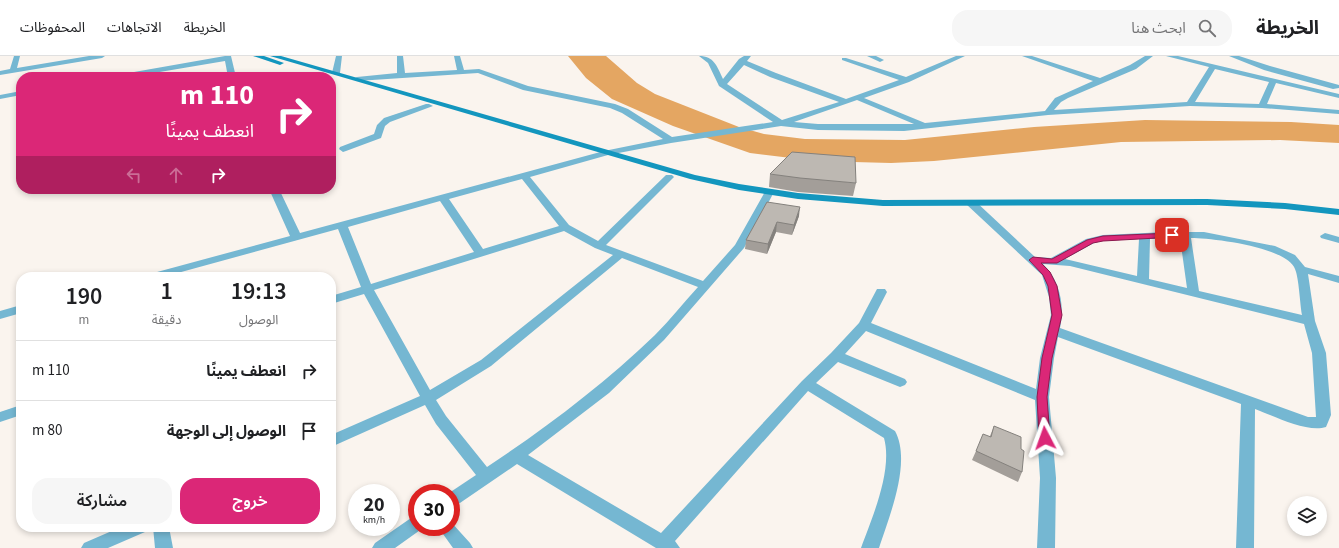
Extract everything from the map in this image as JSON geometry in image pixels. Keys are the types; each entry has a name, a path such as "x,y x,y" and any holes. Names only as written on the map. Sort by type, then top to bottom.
{"main road":[{"path":"256,56 317,72"},
{"path":"273,56 320,72"},
{"path":"336,76 357,79 607,153 693,177 767,195 794,204 885,210 973,206 1207,202 1263,205 1339,212"},
{"path":"336,77 669,177 735,194 767,195"},
{"path":"973,206 1209,207 1282,210 1339,216"}],"street":[{"path":"13,71 17,56"},
{"path":"54,64 57,56"},
{"path":"0,73 97,56"},
{"path":"333,72 339,56"},
{"path":"400,56 401,74"},
{"path":"457,56 461,70"},
{"path":"702,56 711,62 722,84 781,123 818,127 884,129 1048,113 1190,104 1262,106 1339,112"},
{"path":"870,56 880,60"},
{"path":"168,272 607,153 671,140 781,123 858,98 906,80 962,56"},
{"path":"1025,56 1100,81"},
{"path":"1048,113 1058,100 1133,67 1150,56"},
{"path":"1169,56 1339,96"},
{"path":"1232,56 1339,88"},
{"path":"145,72 228,57 231,72"},
{"path":"722,84 745,58 772,75 847,102"},
{"path":"844,59 906,80"},
{"path":"1190,104 1213,66"},
{"path":"357,79 461,70 486,72 526,88 612,106 625,111 671,140"},
{"path":"1262,106 1273,81"},
{"path":"0,97 16,94"},
{"path":"858,98 924,126"},
{"path":"343,149 378,136 381,125 387,120 428,106"},
{"path":"525,176 565,228 599,246 706,286"},
{"path":"599,246 669,177"},
{"path":"276,194 296,237"},
{"path":"460,494 516,456 604,389 660,337 740,246 767,195"},
{"path":"443,198 481,254"},
{"path":"973,206 1047,274 1052,286 1057,315 1047,358 1042,397 1048,478 1046,548"},
{"path":"342,225 367,288 428,398 441,420 486,477"},
{"path":"336,298 565,228"},
{"path":"1185,235 1194,294"},
{"path":"1053,330 1307,422 1321,423 1324,415 1319,353 1309,321 1301,270 1290,256 1280,250 1205,235 1103,238 1090,241 1054,261"},
{"path":"1143,281 1145,236"},
{"path":"1325,236 1339,240"},
{"path":"336,439 428,398 486,363 621,254"},
{"path":"1033,260 1070,263 1309,321"},
{"path":"1301,270 1339,280"},
{"path":"516,456 667,545 807,384 864,326 881,292"},
{"path":"0,315 16,310"},
{"path":"864,326 1042,397"},
{"path":"836,356 900,382"},
{"path":"807,384 890,435 894,441 895,452 887,496 870,548"},
{"path":"1245,548 1248,401"},
{"path":"0,417 16,412"},
{"path":"382,548 408,529"},
{"path":"90,548 127,532"},
{"path":"162,532 164,548"},
{"path":"454,536 464,548"}],"shaded area":[{"path":"568,56 606,56 637,83 655,94 739,127 764,134 805,139 905,140 1034,127 1145,120 1291,122 1339,125 1339,143 1280,140 1121,142 934,161 891,163 816,161 750,153 673,126 612,99 586,78"}],"building":[{"path":"792,152 855,157 856,183 770,174"},
{"path":"767,202 800,207 794,225 777,222 768,244 746,240"},
{"path":"994,426 1021,437 1021,449 1024,451 1022,472 976,451 983,434 991,437"}],"route":[{"path":"1045,438 1042,397 1047,358 1057,315 1055,297 1047,274 1033,260 1054,261 1090,241 1103,238 1172,235"}]}
